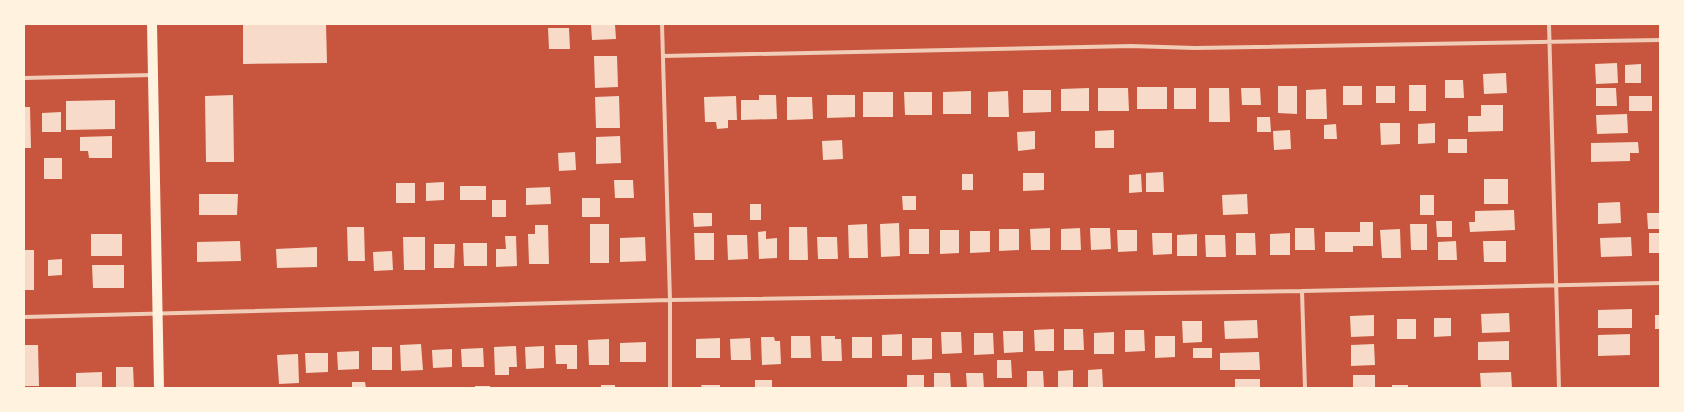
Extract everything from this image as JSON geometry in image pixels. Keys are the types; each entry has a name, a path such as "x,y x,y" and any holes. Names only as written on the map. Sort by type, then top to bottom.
{"main road":[{"path":"152,24 159,388"}],"street":[{"path":"662,24 670,300 670,388"},
{"path":"1548,24 1559,388"},
{"path":"663,56 1123,46 1195,48 1660,40"},
{"path":"24,78 153,75"},
{"path":"24,317 670,300 1302,291 1556,286 1660,282"},
{"path":"1302,291 1305,388"}],"building":[{"path":"243,24 326,24 327,63 243,64"},
{"path":"591,24 615,24 616,39 592,40"},
{"path":"548,28 569,28 570,49 549,49"},
{"path":"594,56 617,56 618,87 595,88"},
{"path":"1617,63 1618,83 1596,84 1595,64"},
{"path":"1641,64 1641,83 1625,83 1625,65"},
{"path":"1506,73 1507,93 1484,94 1483,74"},
{"path":"1445,80 1463,80 1464,98 1445,98"},
{"path":"1409,85 1426,85 1426,111 1409,111"},
{"path":"1278,86 1297,86 1297,114 1278,113"},
{"path":"1343,86 1362,86 1362,105 1343,105"},
{"path":"1376,86 1395,86 1395,103 1376,103"},
{"path":"1137,87 1167,87 1167,109 1137,109"},
{"path":"1089,88 1089,111 1061,111 1061,89"},
{"path":"1098,88 1128,88 1129,111 1098,111"},
{"path":"1174,88 1196,88 1196,109 1174,109"},
{"path":"1209,88 1229,88 1230,122 1209,122"},
{"path":"1241,88 1260,88 1261,105 1242,105"},
{"path":"1596,88 1616,88 1617,106 1596,106"},
{"path":"1326,89 1327,119 1306,119 1306,90"},
{"path":"1023,90 1051,90 1051,112 1023,113"},
{"path":"971,91 971,114 943,114 943,92"},
{"path":"1008,91 1009,117 988,117 988,92"},
{"path":"863,92 893,92 893,117 863,117"},
{"path":"904,92 932,92 932,115 905,115"},
{"path":"233,95 234,162 206,162 205,96"},
{"path":"759,95 776,95 777,119 741,120 741,100 759,100"},
{"path":"827,95 855,95 855,117 827,118"},
{"path":"619,96 620,128 596,128 595,97"},
{"path":"736,96 737,120 728,120 728,128 717,129 716,122 705,122 704,97"},
{"path":"1629,96 1652,96 1652,111 1629,111"},
{"path":"787,97 812,97 813,119 787,120"},
{"path":"115,100 115,129 66,130 66,101"},
{"path":"1481,105 1503,105 1503,131 1468,132 1468,116 1481,116"},
{"path":"24,107 30,107 31,148 24,148"},
{"path":"61,112 61,132 42,132 42,113"},
{"path":"1627,114 1628,133 1597,134 1596,115"},
{"path":"1257,117 1270,117 1271,132 1257,132"},
{"path":"1380,123 1400,123 1400,144 1381,145"},
{"path":"1435,123 1435,143 1418,144 1418,124"},
{"path":"1336,124 1337,139 1324,139 1324,125"},
{"path":"1114,130 1114,148 1095,148 1095,131"},
{"path":"1290,130 1291,149 1274,150 1273,131"},
{"path":"1035,131 1035,149 1018,151 1017,132"},
{"path":"112,136 112,158 89,158 88,151 80,151 80,137"},
{"path":"620,136 621,163 596,164 596,137"},
{"path":"1448,139 1467,139 1467,153 1448,153"},
{"path":"842,140 843,159 823,160 822,141"},
{"path":"1638,142 1639,153 1630,153 1630,161 1591,162 1591,143"},
{"path":"575,152 576,170 559,171 558,153"},
{"path":"44,158 62,158 62,179 44,179"},
{"path":"1163,172 1164,192 1146,192 1146,173"},
{"path":"1023,173 1044,173 1044,190 1023,191"},
{"path":"962,174 973,174 973,190 962,190"},
{"path":"1141,174 1142,192 1129,193 1129,175"},
{"path":"1484,179 1508,179 1508,204 1484,204"},
{"path":"614,180 633,180 634,198 615,198"},
{"path":"444,182 444,200 426,201 426,183"},
{"path":"396,183 415,183 415,203 396,203"},
{"path":"460,186 486,186 486,200 460,200"},
{"path":"550,187 551,204 526,205 526,188"},
{"path":"199,194 238,194 237,215 199,215"},
{"path":"1247,194 1248,214 1223,215 1222,195"},
{"path":"1420,195 1434,195 1434,215 1420,215"},
{"path":"902,196 916,196 916,210 903,210"},
{"path":"582,198 600,198 600,217 582,217"},
{"path":"492,200 506,200 506,217 492,217"},
{"path":"1620,202 1621,223 1598,224 1598,203"},
{"path":"750,204 761,204 761,220 750,220"},
{"path":"1514,210 1515,230 1470,232 1469,222 1475,222 1475,211"},
{"path":"693,213 712,213 712,226 694,227"},
{"path":"1647,213 1660,213 1660,229 1648,229"},
{"path":"1436,221 1452,221 1452,237 1437,237"},
{"path":"1360,222 1373,222 1373,246 1353,246 1353,252 1325,252 1325,232 1360,232"},
{"path":"899,223 900,256 881,257 880,224"},
{"path":"590,224 609,224 609,263 590,263"},
{"path":"867,224 868,258 849,258 848,225"},
{"path":"1410,224 1427,224 1427,250 1411,250"},
{"path":"535,225 548,225 549,264 529,264 528,234 535,234"},
{"path":"347,227 364,227 365,261 348,261"},
{"path":"789,227 807,227 808,260 789,260"},
{"path":"1050,228 1050,250 1031,250 1030,229"},
{"path":"1080,228 1081,250 1061,250 1061,229"},
{"path":"1090,228 1110,228 1111,249 1091,250"},
{"path":"1295,228 1314,228 1315,250 1295,250"},
{"path":"909,229 929,229 929,254 909,254"},
{"path":"999,229 1019,229 1019,250 999,251"},
{"path":"1400,229 1401,258 1382,258 1380,230"},
{"path":"940,230 959,230 959,253 940,254"},
{"path":"1117,230 1137,230 1137,251 1118,252"},
{"path":"766,231 766,239 777,238 777,258 759,259 758,232"},
{"path":"970,231 990,231 990,252 970,253"},
{"path":"694,233 714,233 714,260 695,260"},
{"path":"1152,233 1172,233 1172,254 1153,255"},
{"path":"1236,233 1255,233 1256,255 1236,255"},
{"path":"1290,233 1290,255 1270,255 1270,234"},
{"path":"1649,233 1660,233 1660,253 1649,253"},
{"path":"91,234 122,234 122,256 91,256"},
{"path":"1197,234 1197,256 1177,256 1177,235"},
{"path":"727,235 747,235 748,259 728,260"},
{"path":"1205,235 1225,235 1226,257 1206,257"},
{"path":"505,236 516,236 517,266 496,267 496,249 506,249"},
{"path":"403,237 425,237 425,270 404,270"},
{"path":"645,237 646,261 620,262 620,238"},
{"path":"817,237 837,237 838,259 818,259"},
{"path":"1631,237 1632,256 1601,257 1600,238"},
{"path":"240,241 241,261 197,262 197,242"},
{"path":"1456,241 1457,260 1438,260 1438,242"},
{"path":"1483,241 1506,241 1506,262 1484,262"},
{"path":"463,243 487,243 487,266 464,266"},
{"path":"434,244 455,244 454,268 434,268"},
{"path":"317,247 317,267 277,268 276,249"},
{"path":"24,250 34,250 34,290 24,290"},
{"path":"392,251 393,270 374,271 373,252"},
{"path":"62,259 62,275 48,276 48,260"},
{"path":"92,265 124,265 124,288 93,288"},
{"path":"1632,309 1632,328 1598,328 1598,310"},
{"path":"1509,313 1510,332 1482,333 1481,314"},
{"path":"1374,315 1374,336 1351,337 1350,316"},
{"path":"1655,315 1660,315 1660,329 1655,329"},
{"path":"1434,318 1451,318 1451,336 1434,337"},
{"path":"1397,319 1416,319 1416,339 1397,339"},
{"path":"1257,320 1258,338 1225,339 1224,321"},
{"path":"1182,321 1202,321 1202,342 1183,343"},
{"path":"1054,329 1054,351 1035,351 1034,330"},
{"path":"1064,329 1083,329 1084,350 1064,350"},
{"path":"1125,330 1144,330 1145,351 1125,352"},
{"path":"1003,331 1023,331 1023,352 1004,353"},
{"path":"941,332 961,332 962,353 942,354"},
{"path":"1114,332 1114,354 1094,354 1094,333"},
{"path":"974,333 993,333 994,354 974,355"},
{"path":"902,334 902,356 882,356 882,335"},
{"path":"1630,334 1630,355 1598,356 1598,335"},
{"path":"791,336 810,336 811,358 791,358"},
{"path":"821,336 835,336 835,339 841,339 842,361 822,361"},
{"path":"1155,336 1175,336 1175,357 1155,358"},
{"path":"761,337 774,337 775,341 780,341 781,364 762,365"},
{"path":"852,337 872,337 872,358 852,358"},
{"path":"720,338 720,358 696,358 696,339"},
{"path":"750,338 751,360 731,360 730,339"},
{"path":"912,338 932,338 932,359 912,360"},
{"path":"609,339 609,365 589,365 588,340"},
{"path":"1509,341 1509,360 1478,360 1478,342"},
{"path":"646,342 646,362 620,362 620,343"},
{"path":"421,344 423,370 401,371 400,345"},
{"path":"1374,344 1375,365 1351,366 1351,345"},
{"path":"24,345 38,345 39,386 24,386"},
{"path":"555,345 577,345 577,369 567,369 567,364 556,364"},
{"path":"516,346 517,367 509,367 509,375 495,375 494,347"},
{"path":"544,346 544,368 526,369 525,347"},
{"path":"372,347 392,347 392,370 372,370"},
{"path":"483,348 484,367 462,367 461,349"},
{"path":"1193,348 1212,348 1212,358 1193,358"},
{"path":"452,349 452,367 433,368 432,350"},
{"path":"359,351 359,369 338,370 337,352"},
{"path":"1259,352 1260,370 1220,370 1220,353"},
{"path":"305,353 328,353 328,372 306,373"},
{"path":"298,354 299,383 279,384 277,355"},
{"path":"997,360 1011,360 1012,378 997,378"},
{"path":"116,367 133,367 134,388 116,388"},
{"path":"1102,369 1103,387 1088,388 1088,370"},
{"path":"1073,370 1073,388 1058,388 1058,371"},
{"path":"1027,371 1043,371 1044,388 1027,388"},
{"path":"102,372 102,388 76,388 76,373"},
{"path":"1511,372 1512,388 1481,388 1480,373"},
{"path":"934,373 950,373 951,388 934,388"},
{"path":"966,373 983,373 984,388 967,388"},
{"path":"907,375 924,375 924,388 907,388"},
{"path":"1353,375 1375,375 1375,388 1353,388"},
{"path":"1235,379 1260,379 1260,388 1235,388"},
{"path":"755,380 772,380 772,388 755,388"},
{"path":"352,382 365,382 366,388 352,388"},
{"path":"601,385 615,385 615,388 601,388"},
{"path":"701,385 720,385 720,388 702,388"},
{"path":"1392,385 1408,385 1408,388 1392,388"},
{"path":"475,386 490,386 490,388 475,388"}]}
